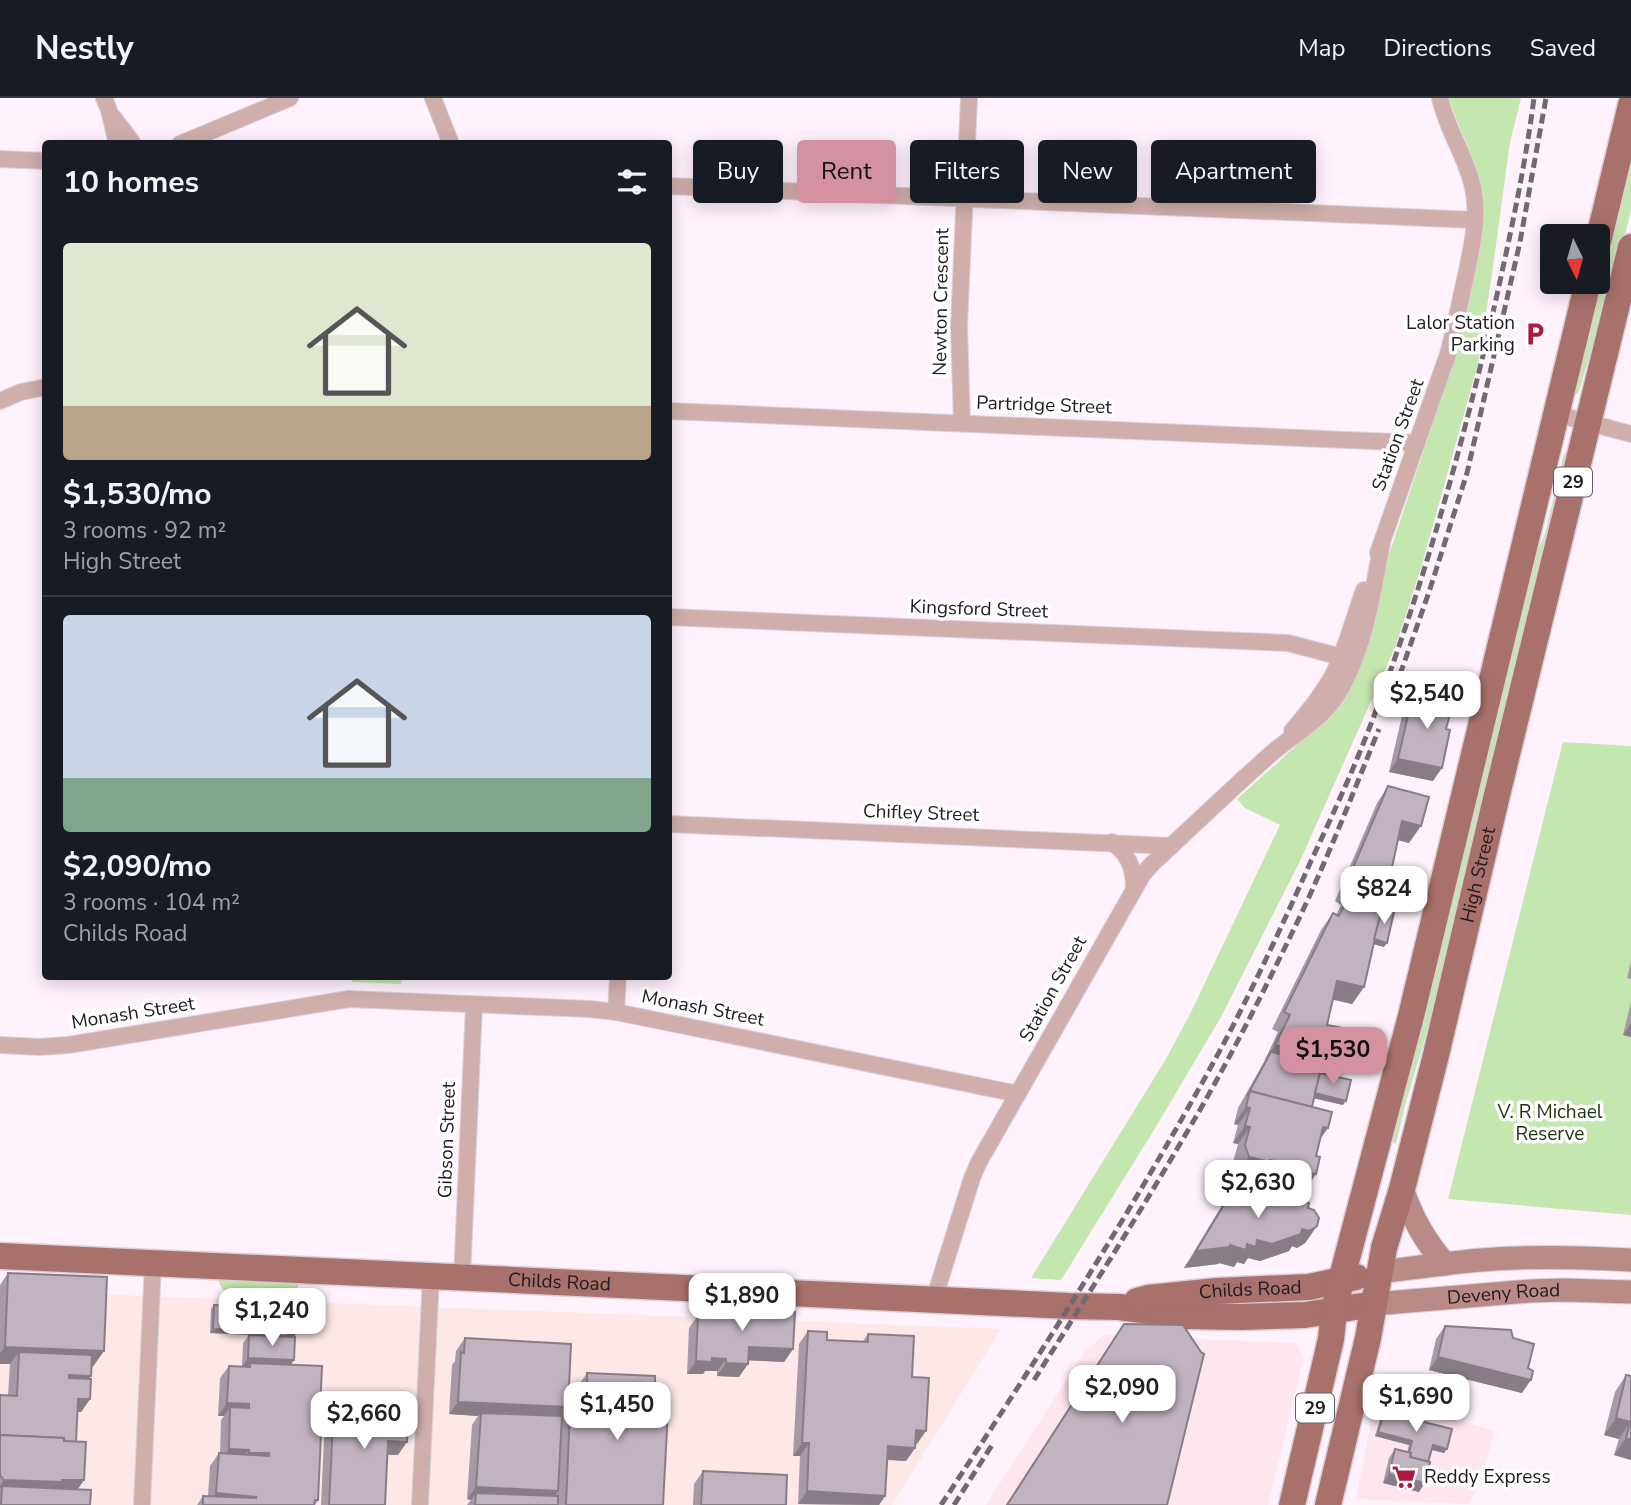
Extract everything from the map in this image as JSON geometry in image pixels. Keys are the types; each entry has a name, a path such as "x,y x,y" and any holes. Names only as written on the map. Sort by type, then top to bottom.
{"main road":[{"path":"1602,224 1631,105"},
{"name":"High Street","path":"1328,1505 1368,1338 1384,1248 1436,1055 1631,247"},
{"name":"High Street","path":"1292,1505 1331,1339 1341,1281 1411,1016 1585,294"},
{"name":"Childs Road","path":"0,1256 1119,1307 1187,1316 1305,1315 1374,1304"},
{"name":"Childs Road","path":"1119,1307 1148,1298 1217,1291 1297,1288 1380,1272"}],"street":[{"path":"187,140 290,98"},
{"path":"433,98 449,140"},
{"name":"Newton Crescent","path":"967,140 969,98"},
{"name":"Station Street","path":"934,1299 979,1162 1135,888 1153,863 1171,846 1280,746 1322,715 1344,684 1347,655 1364,628 1382,543 1448,354 1475,220 1475,199 1470,174 1440,98"},
{"path":"106,104 126,140"},
{"path":"0,159 42,161"},
{"path":"672,186 910,197"},
{"path":"1024,201 1475,220"},
{"name":"Newton Crescent","path":"962,423 959,326 964,203"},
{"path":"0,401 21,392 42,388"},
{"name":"Partridge Street","path":"672,411 1417,443"},
{"path":"1556,414 1631,434"},
{"name":"Kingsford Street","path":"672,617 1288,643 1347,655"},
{"name":"Chifley Street","path":"672,824 1171,846"},
{"path":"1112,842 1122,850 1132,865 1135,888"},
{"path":"616,1012 618,980"},
{"name":"Monash Street","path":"0,1045 68,1045 349,999 589,1009 616,1012 1018,1094"},
{"name":"Gibson Street","path":"462,1278 474,1005"},
{"path":"1402,1189 1411,1214 1427,1243 1445,1264"},
{"name":"Deveny Road","path":"1380,1272 1509,1258 1631,1261"},
{"path":"1579,1258 1605,1282 1606,1291"},
{"path":"142,1505 153,1263"},
{"path":"420,1505 431,1277"},
{"name":"Deveny Road","path":"1374,1304 1530,1291 1631,1292"}],"shaded area":[{"path":"0,1290 1001,1329 892,1505 0,1505"},
{"path":"1104,1335 1294,1343 1304,1356 1268,1505 986,1505 1085,1351"},
{"path":"1376,1397 1495,1431 1484,1471 1470,1504 1356,1499"}],"green space":[{"path":"1449,98 1521,98 1510,142 1478,364 1421,568 1396,645 1300,861 1221,1017 1061,1280 1031,1278 1166,1059 1280,825 1245,808 1237,799 1316,728 1385,566 1460,343 1484,217 1484,201 1477,171"},
{"path":"1631,140 1631,210 1611,293 1578,394 1573,393 1594,294 1610,294 1610,227"},
{"path":"1569,446 1445,971 1396,1144 1389,1141 1525,578 1545,534 1563,457"},
{"name":"V. R Michael Reserve","path":"1563,742 1631,746 1631,1215 1448,1199"},
{"path":"352,980 402,980 401,984"},
{"path":"219,1280 298,1282 298,1287 284,1303 230,1301"}],"building":[{"path":"1413,694 1435,700 1436,695 1454,700 1446,729 1450,730 1442,768 1398,759"},
{"path":"1388,786 1429,797 1421,826 1402,821 1364,987 1337,981 1327,1025 1353,1030 1345,1061 1275,1045 1290,1015 1284,1012 1333,913 1339,916 1353,888 1346,884"},
{"path":"1382,909 1394,912 1387,943 1374,939"},
{"path":"1271,1052 1322,1064 1312,1107 1250,1091 1247,1096"},
{"path":"1320,1073 1351,1080 1346,1101 1315,1093"},
{"path":"1250,1091 1332,1112 1328,1128 1323,1127 1316,1156 1320,1157 1316,1174 1283,1167 1284,1163 1249,1157 1245,1145 1250,1127 1245,1126 1250,1108 1246,1107"},
{"path":"1236,1185 1264,1191 1263,1195 1309,1203 1308,1208 1314,1210 1319,1218 1317,1226 1309,1231 1302,1229 1301,1234 1272,1244 1257,1240 1256,1247 1247,1244 1246,1250 1230,1245 1196,1251"},
{"path":"8,1273 107,1277 104,1351 5,1347"},
{"path":"214,1305 299,1309 297,1332 287,1332 287,1336 265,1335 265,1331 213,1329"},
{"path":"705,1308 795,1312 793,1349 749,1347 748,1364 726,1363 726,1359 712,1358 712,1362 696,1361 698,1315 705,1315"},
{"path":"1124,1324 1183,1325 1204,1354 1167,1505 1007,1505"},
{"path":"1445,1326 1511,1330 1513,1338 1534,1344 1528,1368 1533,1371 1531,1380 1438,1357"},
{"path":"808,1331 827,1332 827,1340 868,1342 868,1334 914,1336 912,1377 929,1378 926,1431 916,1430 915,1448 888,1446 885,1496 807,1491 809,1443 802,1443"},
{"path":"249,1335 295,1337 294,1360 248,1358"},
{"path":"465,1338 571,1344 568,1407 458,1402 461,1352 464,1353"},
{"path":"19,1352 92,1355 91,1376 69,1375 69,1378 91,1379 90,1399 78,1399 76,1442 64,1441 64,1438 0,1435 0,1395 17,1396"},
{"path":"250,1363 322,1366 318,1500 315,1500 314,1505 203,1505 203,1496 256,1498 216,1493 219,1453 269,1456 269,1453 229,1449 230,1407 249,1408 249,1404 227,1403 229,1366 250,1367"},
{"path":"587,1373 655,1376 655,1391 669,1391 663,1505 566,1505 571,1385 587,1386"},
{"path":"1626,1375 1631,1376 1631,1440 1626,1438 1630,1422 1616,1418"},
{"path":"334,1402 409,1406 407,1442 388,1441 385,1505 329,1505"},
{"path":"1384,1412 1452,1429 1447,1449 1433,1445 1428,1462 1410,1457 1412,1441 1378,1432"},
{"path":"481,1413 562,1416 558,1491 476,1487"},
{"path":"0,1435 64,1438 64,1441 86,1442 84,1480 4,1480 0,1475"},
{"path":"1395,1449 1411,1453 1410,1457 1430,1462 1425,1483 1389,1474"},
{"path":"703,1471 787,1475 786,1505 701,1505"},
{"path":"2,1486 91,1490 90,1505 1,1505"},
{"path":"476,1493 558,1496 558,1505 475,1505"}],"railway":[{"path":"941,1505 1087,1277 1224,1043 1258,976 1355,764 1411,611 1454,469 1503,269 1534,98"},
{"path":"1390,703 1467,473 1520,242 1546,98"},
{"path":"1034,1380 1150,1195 1228,1059 1303,910 1379,729"},
{"path":"954,1505 992,1445"}],"place":[{"name":"Lalor Station Parking","path":"1535,334"},
{"name":"Reddy Express","path":"1404,1477"}]}
